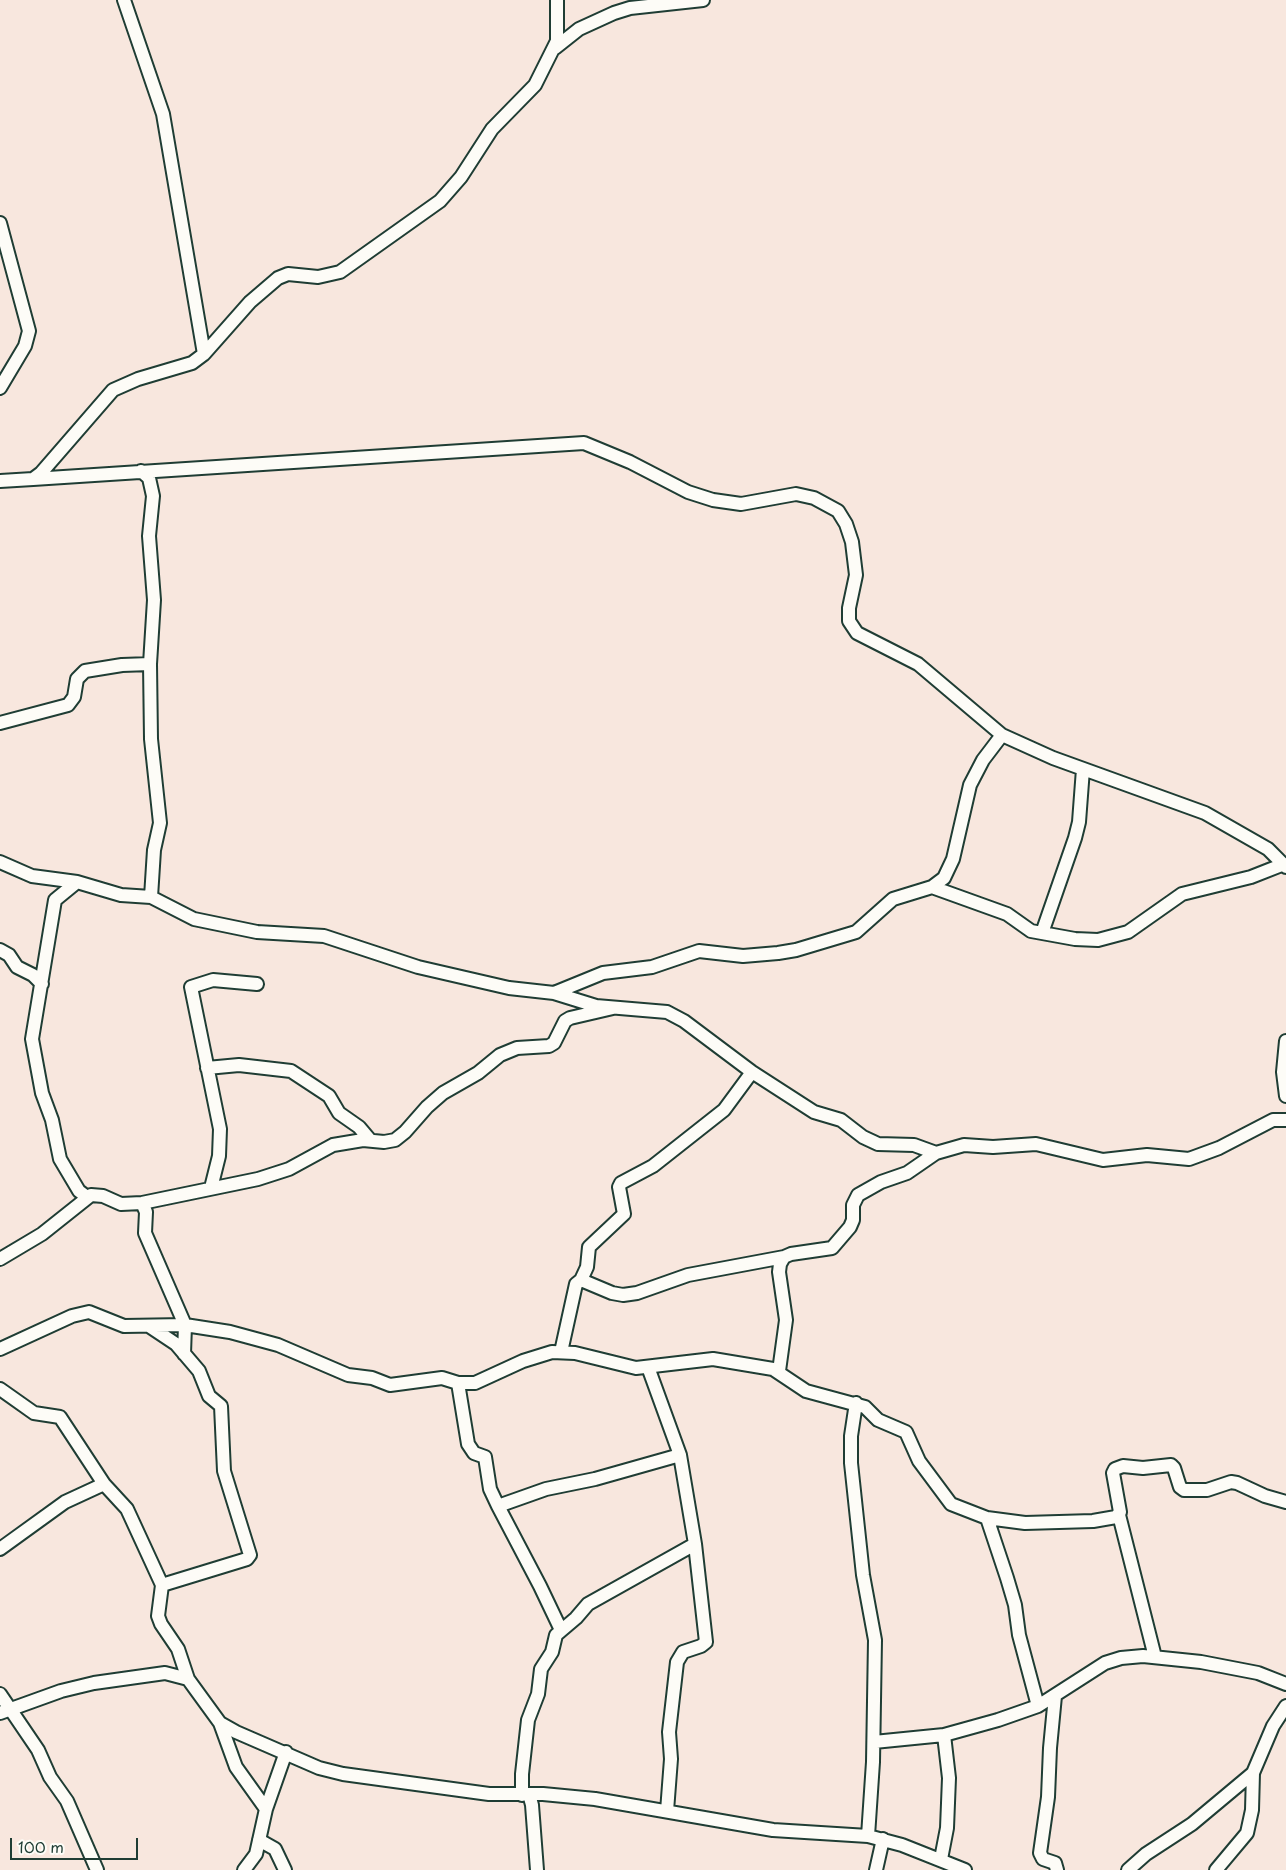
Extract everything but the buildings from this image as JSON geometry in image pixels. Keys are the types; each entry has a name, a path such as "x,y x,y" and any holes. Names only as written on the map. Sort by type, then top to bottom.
{"street":[{"path":"124,0 163,114 204,354"},
{"path":"33,478 48,467 113,390 138,379 192,363 204,354 250,302 278,278 288,274 318,277 340,272 440,201 461,177 492,129 535,85 555,48 558,34 557,0"},
{"path":"555,48 579,29 614,13 630,8 702,0"},
{"path":"0,388 24,346 28,331 1,231"},
{"path":"0,481 584,443 630,462 688,492 713,500 741,504 796,494 814,498 838,511 846,524 852,542 856,575 849,608 849,621 852,627 866,638 918,664 1002,735 1035,751 1205,813 1240,831 1283,862 1251,877 1182,894 1128,932 1098,940 1075,939 1042,933 1023,927 1007,914 932,887"},
{"path":"141,471 149,478 153,496 149,536 154,600 150,664 151,739 160,824 154,850 151,897"},
{"path":"0,723 68,705 74,697 77,679 85,671 122,665 150,664"},
{"path":"554,993 603,973 652,967 699,951 727,955 758,955 796,950 856,932 893,899 932,887 947,874 957,845 970,785 983,760 1002,735"},
{"path":"1042,933 1075,838 1080,814 1083,769"},
{"path":"0,862 32,876 76,882 122,895 151,897 194,919 264,932 324,936 418,967 510,988 554,993 596,1006 667,1012 684,1021 752,1072 814,1112 841,1120 871,1141 885,1145 914,1145 936,1153"},
{"path":"76,882 55,900 42,984 32,1032 42,1093 53,1125 60,1158 79,1191 87,1197"},
{"path":"0,950 9,955 17,967 33,975 42,984"},
{"path":"211,1188 219,1156 220,1129 191,987 212,980 257,984"},
{"path":"0,1259 42,1234 87,1197 96,1195 121,1204 142,1203 239,1184 289,1169 333,1145 370,1140 384,1142 395,1140 443,1093 478,1073 500,1055 517,1048 549,1046 554,1043 570,1018 613,1008"},
{"path":"1286,1041 1283,1072 1286,1096"},
{"path":"207,1068 247,1065 291,1071 329,1096 339,1113 359,1127 370,1140"},
{"path":"561,1352 576,1284 581,1280 586,1267 589,1247 624,1214 619,1187 621,1183 653,1166 672,1149 724,1110 752,1072"},
{"path":"581,1280 612,1293 623,1295 637,1293 688,1276 791,1254 816,1252 832,1248 850,1226 853,1220 853,1206 858,1196 881,1182 913,1169 936,1153 964,1145 993,1147 1036,1144 1104,1160 1138,1155 1188,1158 1218,1148 1273,1120 1286,1120"},
{"path":"142,1203 146,1212 144,1233 185,1325 184,1354"},
{"path":"779,1371 786,1320 779,1272 780,1264 784,1257"},
{"path":"0,1349 82,1313 93,1313 119,1325 185,1325 230,1332 278,1345 348,1374 372,1378 390,1385 442,1378 458,1383 484,1381 530,1359 561,1352 575,1353 627,1367 648,1367 713,1359 779,1371 806,1391 856,1403 865,1407 878,1420 906,1432 919,1461 951,1504 986,1518 1025,1523 1093,1521 1119,1516"},
{"path":"147,1325 172,1339 199,1371 208,1396 222,1409 224,1471 250,1555 246,1559 162,1585"},
{"path":"648,1367 680,1455 695,1544 706,1642 701,1646 682,1652 677,1662 669,1732 671,1759 667,1811"},
{"path":"458,1383 468,1444 474,1452 485,1458 490,1489 561,1630"},
{"path":"0,1389 34,1412 60,1417 104,1484 127,1509 162,1585 158,1616 161,1624 178,1649 188,1679 220,1723 236,1766 266,1809"},
{"path":"856,1403 851,1453 863,1575 875,1640 874,1742 868,1836"},
{"path":"498,1506 546,1489 595,1479 680,1455"},
{"path":"1155,1657 1119,1516 1113,1473 1115,1469 1123,1466 1143,1468 1171,1465 1174,1468 1180,1487 1184,1490 1207,1490 1232,1482 1265,1496 1286,1502"},
{"path":"0,1549 65,1502 104,1484"},
{"path":"986,1518 1015,1605 1019,1635 1038,1706"},
{"path":"537,1870 532,1805 526,1795 528,1720 538,1694 544,1663 552,1652 556,1635 576,1618 588,1604 695,1544"},
{"path":"874,1742 944,1735 1038,1706 1105,1663 1120,1658 1155,1657 1202,1662 1258,1673 1286,1684"},
{"path":"5,1711 62,1691 94,1683 165,1673 188,1679"},
{"path":"0,1694 5,1711 38,1750 50,1776 68,1801 97,1870"},
{"path":"1055,1696 1048,1764 1048,1797 1040,1853 1043,1859 1055,1863 1057,1870"},
{"path":"1216,1870 1247,1833 1252,1810 1253,1773 1273,1726 1286,1706"},
{"path":"220,1723 236,1732 286,1752 319,1768 343,1774 489,1794 595,1799 774,1830 868,1836 883,1839 941,1859 965,1870"},
{"path":"941,1859 946,1828 949,1778 944,1735"},
{"path":"244,1870 256,1854 266,1809 286,1752"},
{"path":"1128,1870 1156,1846 1192,1824 1253,1773"},
{"path":"876,1870 883,1839"},
{"path":"258,1840 275,1849 285,1870"}]}
